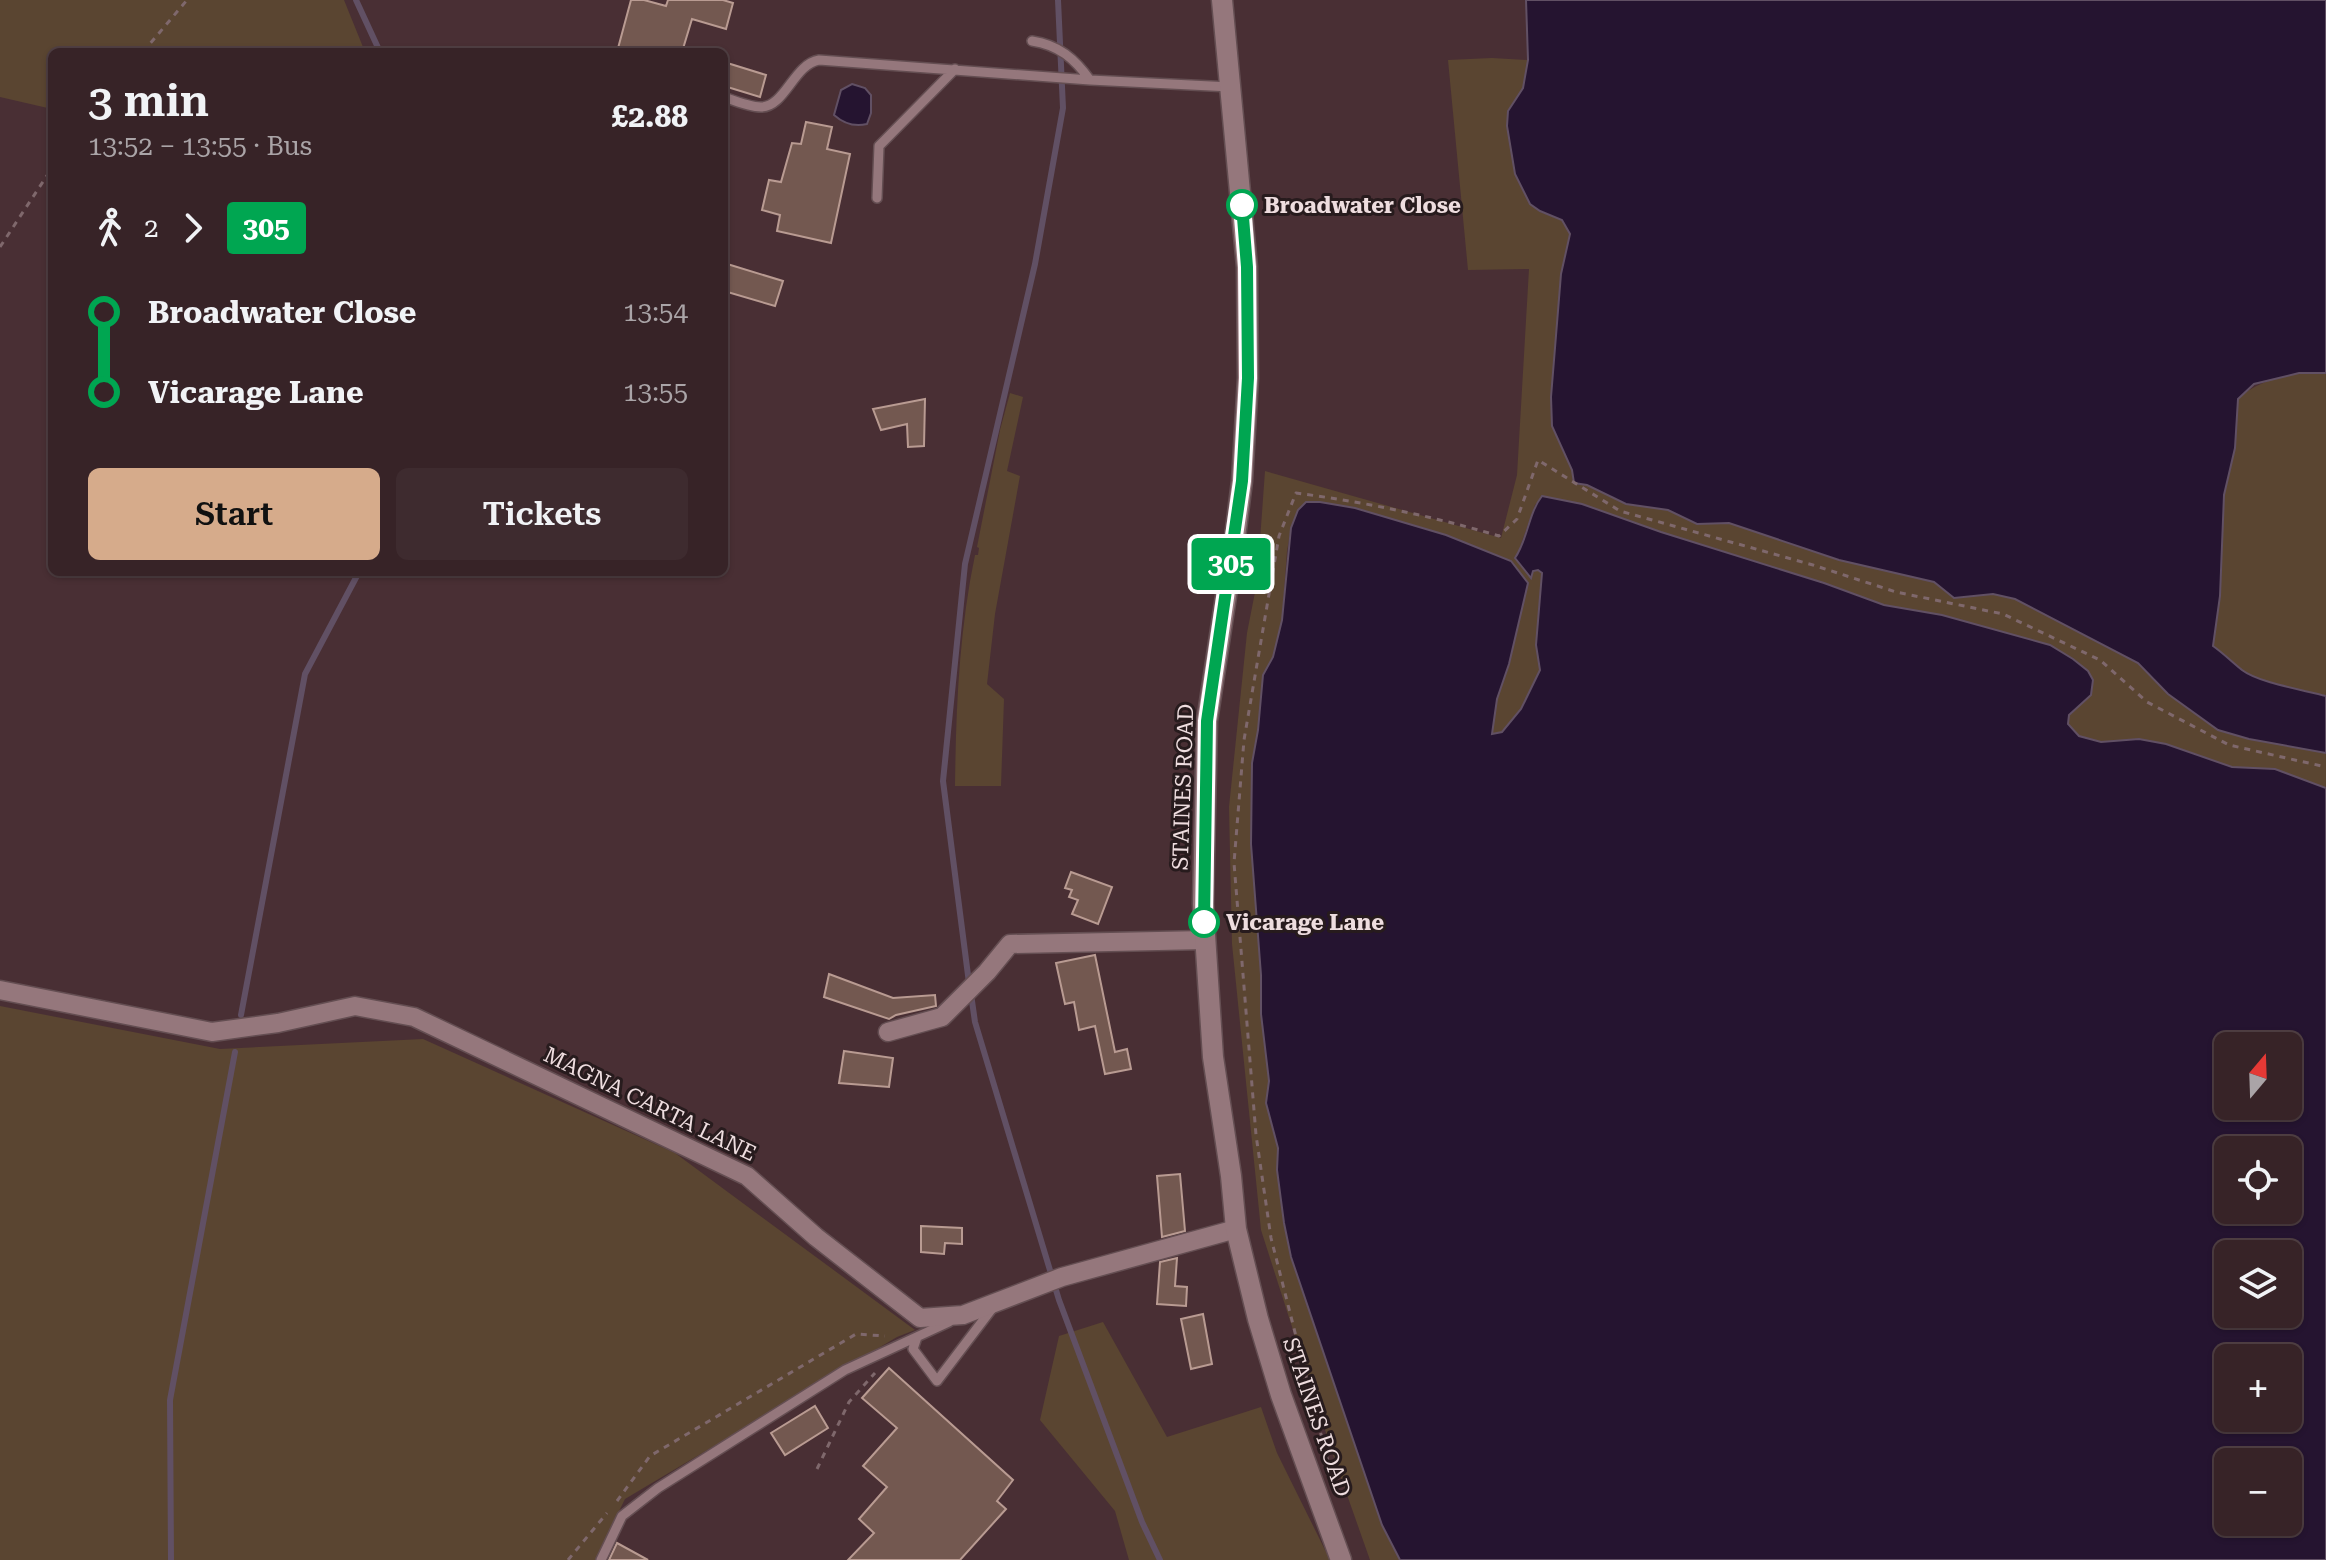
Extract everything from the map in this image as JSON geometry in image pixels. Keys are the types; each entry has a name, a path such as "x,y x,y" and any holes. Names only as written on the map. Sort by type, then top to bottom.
{"main road":[{"name":"STAINES ROAD","path":"1222,0 1247,267 1248,378 1242,481 1207,721 1203,904 1213,1057 1236,1229 1258,1319 1281,1395 1341,1560"}],"street":[{"path":"888,1032 942,1017 1010,944 1205,940"},
{"name":"MAGNA CARTA LANE","path":"0,990 212,1032 278,1023 355,1006 414,1017 747,1176 816,1237 920,1318 963,1315 1062,1277 1236,1229"}],"lane":[{"path":"1032,41 1055,46 1080,66 1090,80"},
{"path":"728,98 767,107 813,60 1231,87"},
{"path":"877,198 879,146 955,69"},
{"path":"917,1337 913,1349 937,1381 996,1303"},
{"path":"601,1560 622,1516 658,1488 845,1370 963,1315"}],"path":[{"path":"146,48 187,0"},
{"path":"0,247 48,174"},
{"path":"1331,1474 1271,1238 1256,1135 1234,863 1247,724 1279,536 1296,493 1354,501 1499,536 1517,519 1538,460 1620,511 1813,565 1896,592 2003,614 2100,660 2147,702 2229,745 2326,767"},
{"path":"568,1560 650,1456 856,1334 917,1337"},
{"path":"817,1469 849,1402 898,1345"}],"shaded area":[{"path":"0,0 344,0 363,48 48,48 48,108 0,97"},
{"path":"1526,0 2326,0 2326,373 2299,373 2254,384 2238,399 2235,448 2224,495 2220,596 2213,646 2250,675 2326,696 2326,753 2218,730 2168,694 2138,663 2015,599 1993,594 1954,598 1934,582 1839,560 1729,523 1697,524 1668,510 1626,504 1587,485 1574,483 1572,470 1552,426 1551,397 1561,274 1570,234 1562,220 1530,204 1515,174 1507,126 1508,111 1523,88 1528,60"},
{"path":"1448,60 1528,60 1523,88 1508,111 1540,212 1562,220 1570,234 1561,274 1551,397 1552,426 1572,470 1574,483 1587,485 1626,504 1668,510 1697,524 1729,523 1839,560 1934,582 1954,598 1993,594 2015,599 2138,663 2168,694 2249,739 2326,753 2326,788 2275,769 2232,767 2166,744 2139,739 2101,742 2079,736 2068,724 2069,715 2091,695 2050,645 1942,615 1884,605 1582,504 1542,496 1535,505 1516,558 1531,577 1533,571 1542,573 1536,645 1540,670 1521,709 1502,732 1492,734 1497,699 1509,664 1528,583 1511,561 1298,510 1287,551 1282,620 1273,657 1263,675 1252,763 1251,844 1261,1014 1269,1081 1266,1103 1278,1148 1277,1169 1291,1257 1382,1525 1400,1560 1370,1560 1261,1230 1232,944 1229,807 1247,633 1257,582 1265,471 1501,538 1517,475 1529,269 1468,270"},
{"path":"852,84 865,88 871,95 871,113 867,124 849,124 834,115 841,90"},
{"path":"2326,373 2326,696 2250,675 2212,646 2220,596 2224,495 2235,448 2237,399 2256,386 2277,378"},
{"path":"1010,393 1023,397 1007,471 1020,476 995,614 987,684 1004,699 1001,786 955,786 965,613"},
{"path":"1542,496 1582,504 1884,605 1942,615 2050,645 2088,671 2093,680 2091,695 2069,715 2068,724 2079,736 2101,742 2139,739 2166,744 2232,767 2275,769 2326,788 2326,1560 1400,1560 1382,1525 1291,1257 1284,1223 1277,1170 1278,1148 1266,1103 1269,1081 1261,1014 1251,844 1252,763 1263,675 1273,657 1282,620 1291,528 1298,510 1306,502 1355,508 1446,535 1511,561 1528,583 1509,664 1497,699 1492,734 1502,732 1521,709 1540,670 1536,645 1542,573 1533,571 1531,578 1515,558"},
{"path":"0,1006 220,1049 423,1039 675,1153 915,1330 897,1337 625,1499 595,1560 0,1560"},
{"path":"1103,1322 1167,1437 1261,1407 1277,1453 1330,1560 1129,1560 1115,1511 1040,1420 1059,1336"}],"building":[{"path":"631,0 666,6 668,0 723,0 733,3 726,29 692,19 683,48 618,48"},
{"path":"728,63 766,75 760,97 728,87"},
{"path":"806,122 832,127 827,149 850,154 831,243 777,231 780,215 762,210 769,180 781,182 792,143 801,144"},
{"path":"728,264 783,281 775,306 728,292"},
{"path":"925,399 924,446 908,447 907,424 881,430 873,409"},
{"path":"1071,872 1112,887 1098,924 1072,914 1078,900 1069,897 1072,890 1065,888"},
{"path":"1095,955 1115,1052 1127,1049 1131,1069 1105,1074 1095,1026 1079,1030 1074,1002 1065,1004 1056,963"},
{"path":"829,974 893,998 935,995 936,1006 889,1019 824,997"},
{"path":"844,1051 893,1058 889,1087 839,1083"},
{"path":"1180,1174 1185,1231 1162,1237 1157,1176"},
{"path":"921,1226 962,1228 962,1244 945,1243 944,1254 921,1252"},
{"path":"1177,1258 1175,1286 1187,1287 1186,1306 1157,1304 1160,1262"},
{"path":"1203,1314 1212,1364 1191,1369 1181,1319"},
{"path":"889,1368 1013,1480 997,1501 1006,1509 960,1560 848,1560 874,1533 859,1519 887,1487 863,1466 897,1428 862,1398"},
{"path":"815,1406 828,1428 785,1455 771,1433"},
{"path":"617,1543 648,1560 609,1560"}],"waterway":[{"path":"356,0 378,48"},
{"path":"969,983 943,781 965,564 1035,264 1063,108 1058,0"},
{"path":"241,1015 305,674 357,576"},
{"path":"971,994 975,1022 1059,1300 1142,1522 1160,1560"},
{"path":"171,1560 170,1400 235,1052"}],"bus line":[{"name":"305","path":"1204,922 1207,721 1242,481 1248,378 1247,267 1242,205"}],"place":[{"name":"Broadwater Close","path":"1242,205"},
{"name":"Vicarage Lane","path":"1204,922"}]}
